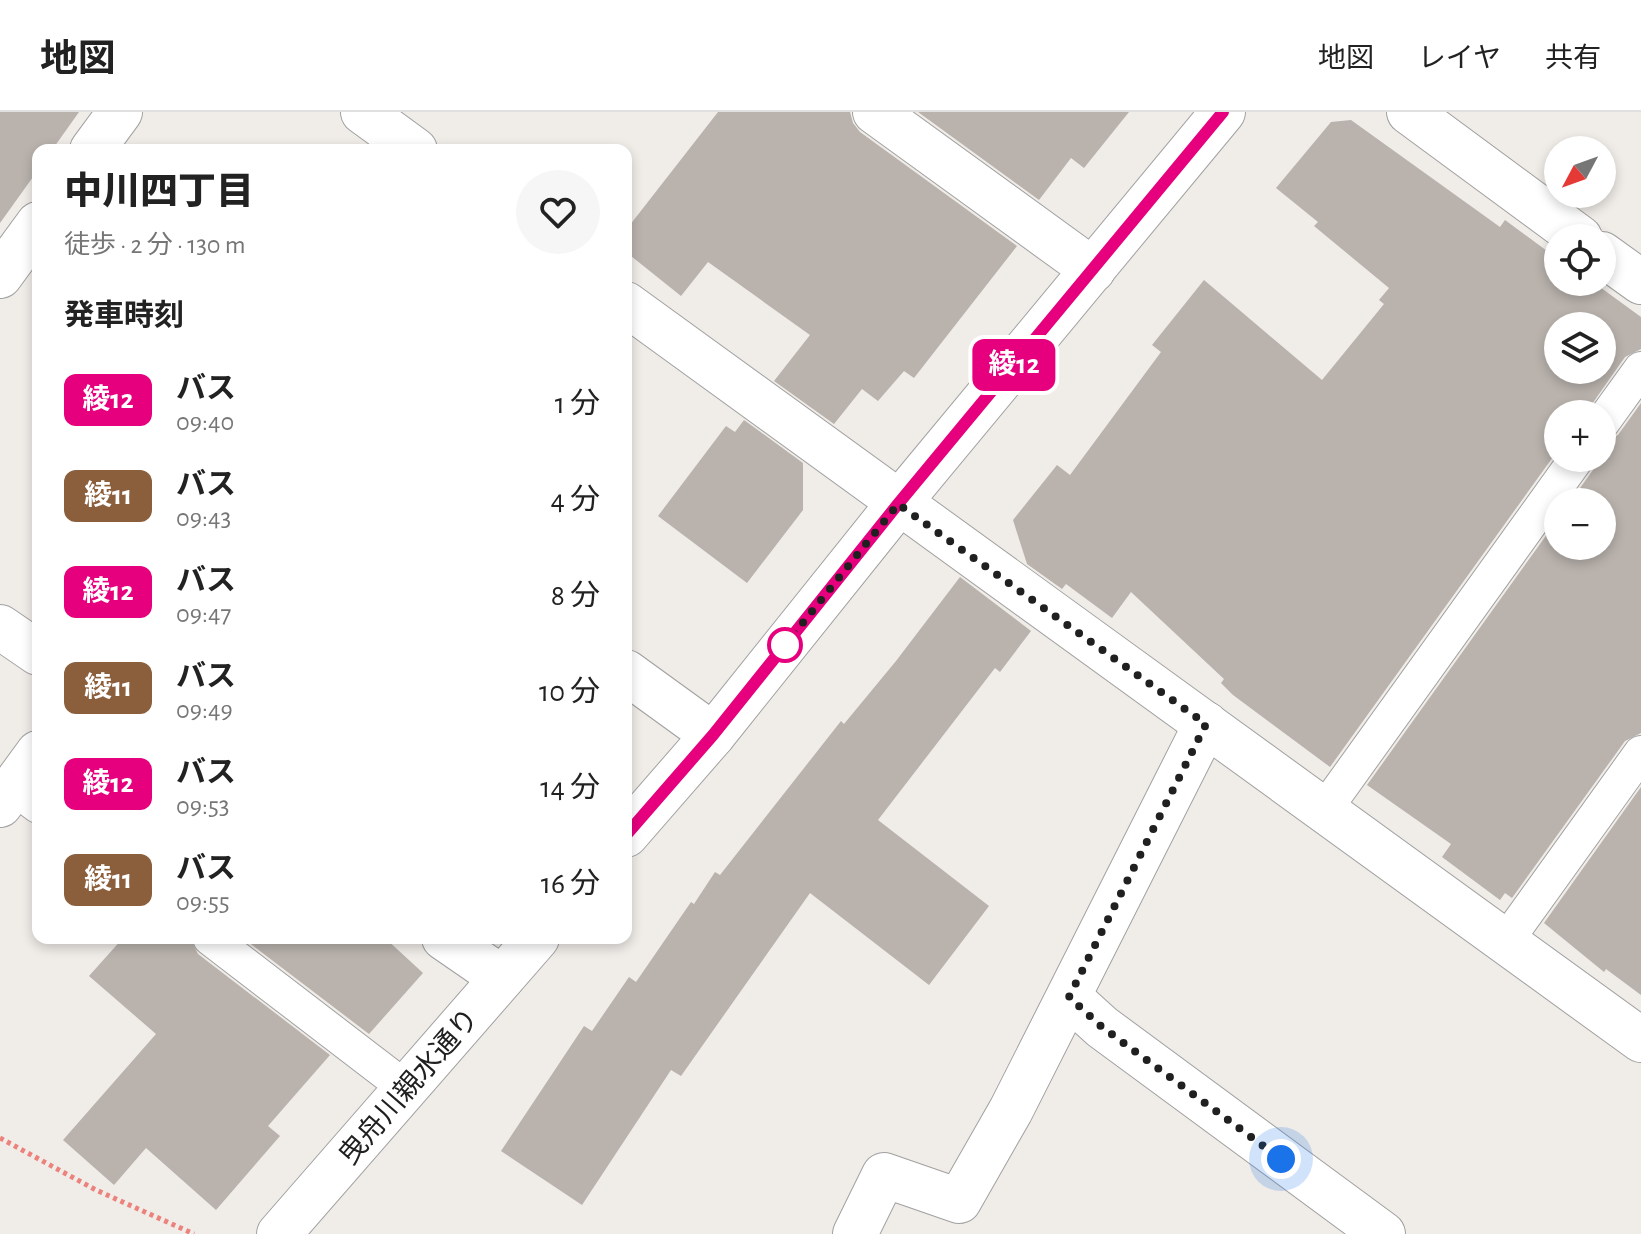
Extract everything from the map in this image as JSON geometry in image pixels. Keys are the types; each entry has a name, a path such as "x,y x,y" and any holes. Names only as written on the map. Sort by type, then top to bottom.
{"street":[{"path":"96,144 120,112"},
{"path":"363,112 407,144"},
{"path":"875,112 1093,270"},
{"path":"632,828 713,735 898,504 1223,112"},
{"path":"1409,112 1561,224"},
{"path":"0,276 32,239"},
{"path":"1616,264 1641,282"},
{"path":"632,308 1641,1040"},
{"path":"0,627 32,649"},
{"path":"632,676 713,735"},
{"path":"855,1234 884,1175 959,1201 1069,997 1206,724"},
{"path":"453,944 502,978"},
{"name":"曳舟川親水通り","path":"295,1229 407,1089 532,944"},
{"path":"1069,997 1102,1027 1383,1234"}],"lane":[{"path":"1616,404 1641,369"},
{"path":"1325,809 1567,472"},
{"path":"1506,941 1641,753"},
{"path":"218,944 407,1089"}],"path":[{"path":"0,1138 96,1190 194,1234"}],"building":[{"path":"0,112 79,112 56,144 32,144 32,178 0,223"},
{"path":"718,112 850,112 860,132 1017,246 914,378 904,371 878,401 862,389 834,424 774,381 810,335 708,262 681,296 632,257 632,222"},
{"path":"918,112 1129,112 1084,168 1071,158 1039,200"},
{"path":"1351,120 1500,227 1505,220 1544,249 1544,296 1612,296 1641,317 1641,349 1625,357 1616,370 1616,312 1544,312 1544,384 1606,384 1595,400 1544,400 1544,469 1330,767 1233,695 1221,683 1224,679 1131,592 1112,618 1066,584 1062,589 1027,564 1013,520 1057,465 1070,475 1161,352 1152,345 1204,280 1322,380 1384,304 1379,300 1389,288 1314,226 1318,222 1276,188 1331,122"},
{"path":"1641,403 1641,733 1625,741 1512,898 1505,893 1500,900 1442,857 1451,844 1367,785 1544,538 1544,560 1616,560 1616,488 1580,488 1592,472 1616,472 1618,435"},
{"path":"744,420 803,463 803,510 747,583 658,516 726,426 735,432"},
{"path":"960,577 1031,631 1000,672 995,668 878,820 989,906 929,985 810,893 681,1076 671,1070 582,1205 501,1151 584,1026 592,1031 629,977 636,982 715,872 720,875 841,721 844,724 896,661"},
{"path":"1641,787 1641,995 1606,969 1604,972 1544,923"},
{"path":"118,944 193,944 198,954 330,1055 268,1126 280,1136 216,1210 146,1148 114,1185 63,1140 156,1034 89,976"},
{"path":"251,944 392,944 423,973 369,1034"}],"bus line":[{"name":"綾12","path":"632,828 713,735 898,504 1223,112"}],"route":[{"path":"785,645 898,504 1206,724 1069,997 1102,1027 1281,1159"}]}
